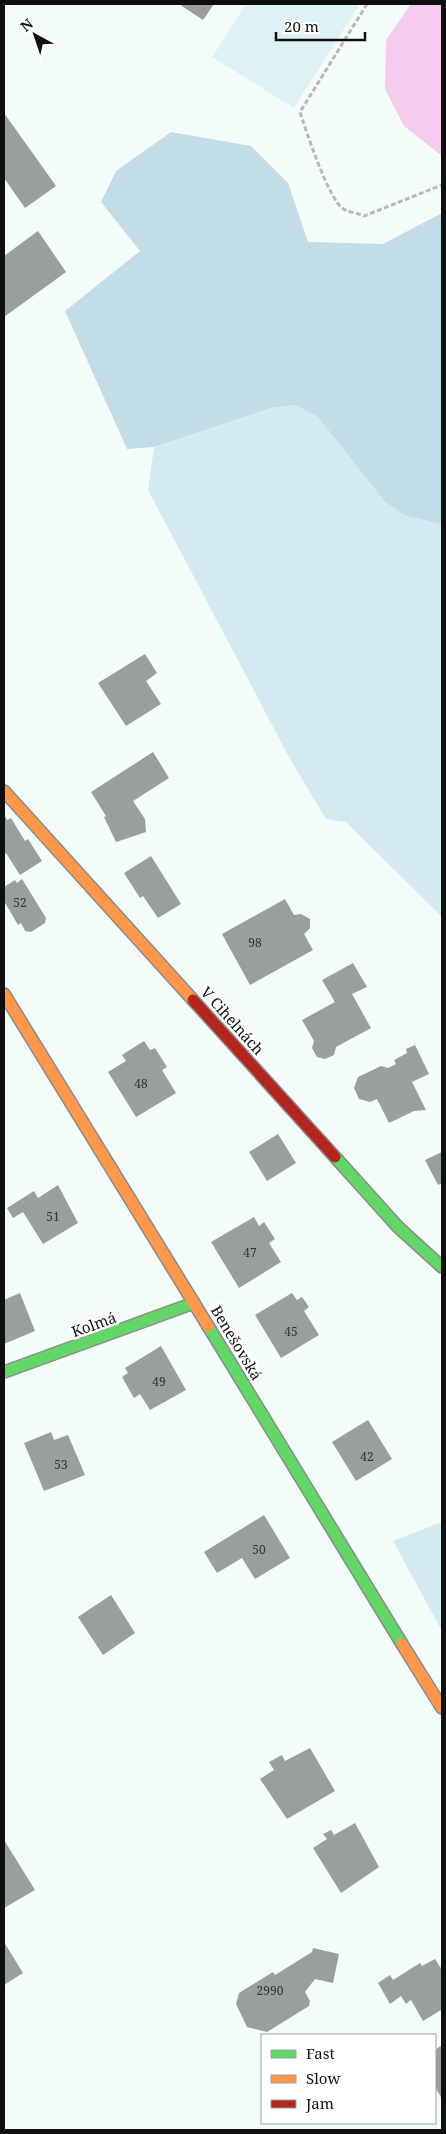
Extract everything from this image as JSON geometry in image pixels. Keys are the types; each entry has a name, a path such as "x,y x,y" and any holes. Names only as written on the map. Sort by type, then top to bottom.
{"street":[{"name":"V Cihelnách","path":"4,790 398,1227 442,1267"},
{"name":"Benešovská","path":"4,994 442,1708"},
{"name":"Kolmá","path":"4,1372 194,1304"}],"path":[{"path":"367,4 300,112 311,145 330,189 342,208 364,216 442,185"}],"shaded area":[{"path":"246,4 360,4 294,108 212,57"},
{"path":"411,4 442,4 442,156 404,126 385,89 386,40"},
{"path":"171,132 251,146 288,183 308,242 383,244 442,213 442,524 406,516 385,502 318,417 295,405 271,408 154,447 127,449 65,311 140,251 101,202 116,171"},
{"path":"295,405 318,417 385,502 406,516 442,524 442,917 346,822 326,819 290,759 148,490 154,447 271,408"},
{"path":"442,1522 442,1631 393,1541"}],"building":[{"path":"179,4 214,4 203,20"},
{"path":"4,113 56,186 25,208 4,178"},
{"path":"38,231 66,272 4,317 4,256"},
{"path":"145,654 157,673 146,681 161,704 126,726 98,683"},
{"path":"153,752 169,778 133,801 145,819 146,832 116,842 104,817 106,816 91,792"},
{"path":"4,814 7,820 11,818 25,841 28,839 42,861 20,875 6,853 4,854"},
{"path":"151,856 181,904 158,918 143,896 140,898 124,873"},
{"path":"22,879 46,918 45,923 31,932 25,931 21,923 18,925 4,901 4,887 15,880 17,883"},
{"path":"285,899 294,915 301,914 310,919 310,928 304,934 313,950 250,985 222,934"},
{"path":"353,963 367,987 352,994 371,1028 336,1047 334,1055 325,1059 317,1057 312,1048 314,1041 302,1020 335,1002 322,980"},
{"path":"144,1041 150,1050 155,1048 167,1067 162,1070 176,1093 136,1117 108,1072 126,1061 122,1055"},
{"path":"415,1045 429,1074 412,1082 426,1110 414,1111 389,1123 377,1099 370,1102 359,1099 354,1088 358,1077 381,1066 388,1068 396,1064 394,1060 407,1053 406,1049"},
{"path":"278,1134 296,1163 267,1181 249,1152"},
{"path":"442,1152 442,1183 438,1185 425,1160"},
{"path":"58,1185 78,1223 43,1244 23,1212 13,1218 7,1208 34,1191 38,1198"},
{"path":"254,1217 259,1226 264,1222 275,1239 269,1243 281,1262 239,1288 211,1242"},
{"path":"20,1293 35,1331 4,1344 4,1300"},
{"path":"292,1293 297,1300 302,1297 309,1307 304,1311 319,1335 281,1358 255,1315"},
{"path":"161,1346 186,1390 150,1410 140,1394 134,1398 122,1377 128,1373 125,1368"},
{"path":"368,1420 392,1459 356,1481 332,1442"},
{"path":"51,1432 54,1440 68,1435 85,1475 44,1491 24,1443"},
{"path":"264,1515 290,1558 255,1579 242,1558 217,1573 204,1552"},
{"path":"111,1595 135,1633 103,1655 78,1617"},
{"path":"310,1748 335,1791 287,1819 260,1779 274,1770 269,1762 282,1755 285,1761"},
{"path":"355,1823 379,1867 341,1893 313,1848 327,1839 323,1834 331,1830 334,1835"},
{"path":"4,1840 35,1890 4,1908"},
{"path":"4,1942 23,1973 4,1985"},
{"path":"313,1948 339,1954 333,1983 315,1979 305,1992 310,2001 309,2006 267,2032 247,2027 236,2004 239,1993 273,1972 275,1975 312,1952"},
{"path":"435,1959 442,1970 441,2010 423,2021 411,2000 406,2004 401,1996 390,2004 378,1983 390,1975 393,1980 420,1963 422,1966"},
{"path":"442,2045 442,2099 436,2089 436,2049"}],"traffic: fast":[{"path":"335,1157 398,1227 442,1267"},
{"path":"4,1372 194,1303"},
{"path":"208,1326 402,1644"}],"traffic: slow":[{"path":"4,791 193,1000"},
{"path":"4,994 208,1326"},
{"path":"402,1644 442,1708"}],"traffic: jam":[{"path":"193,1000 335,1157"}]}
